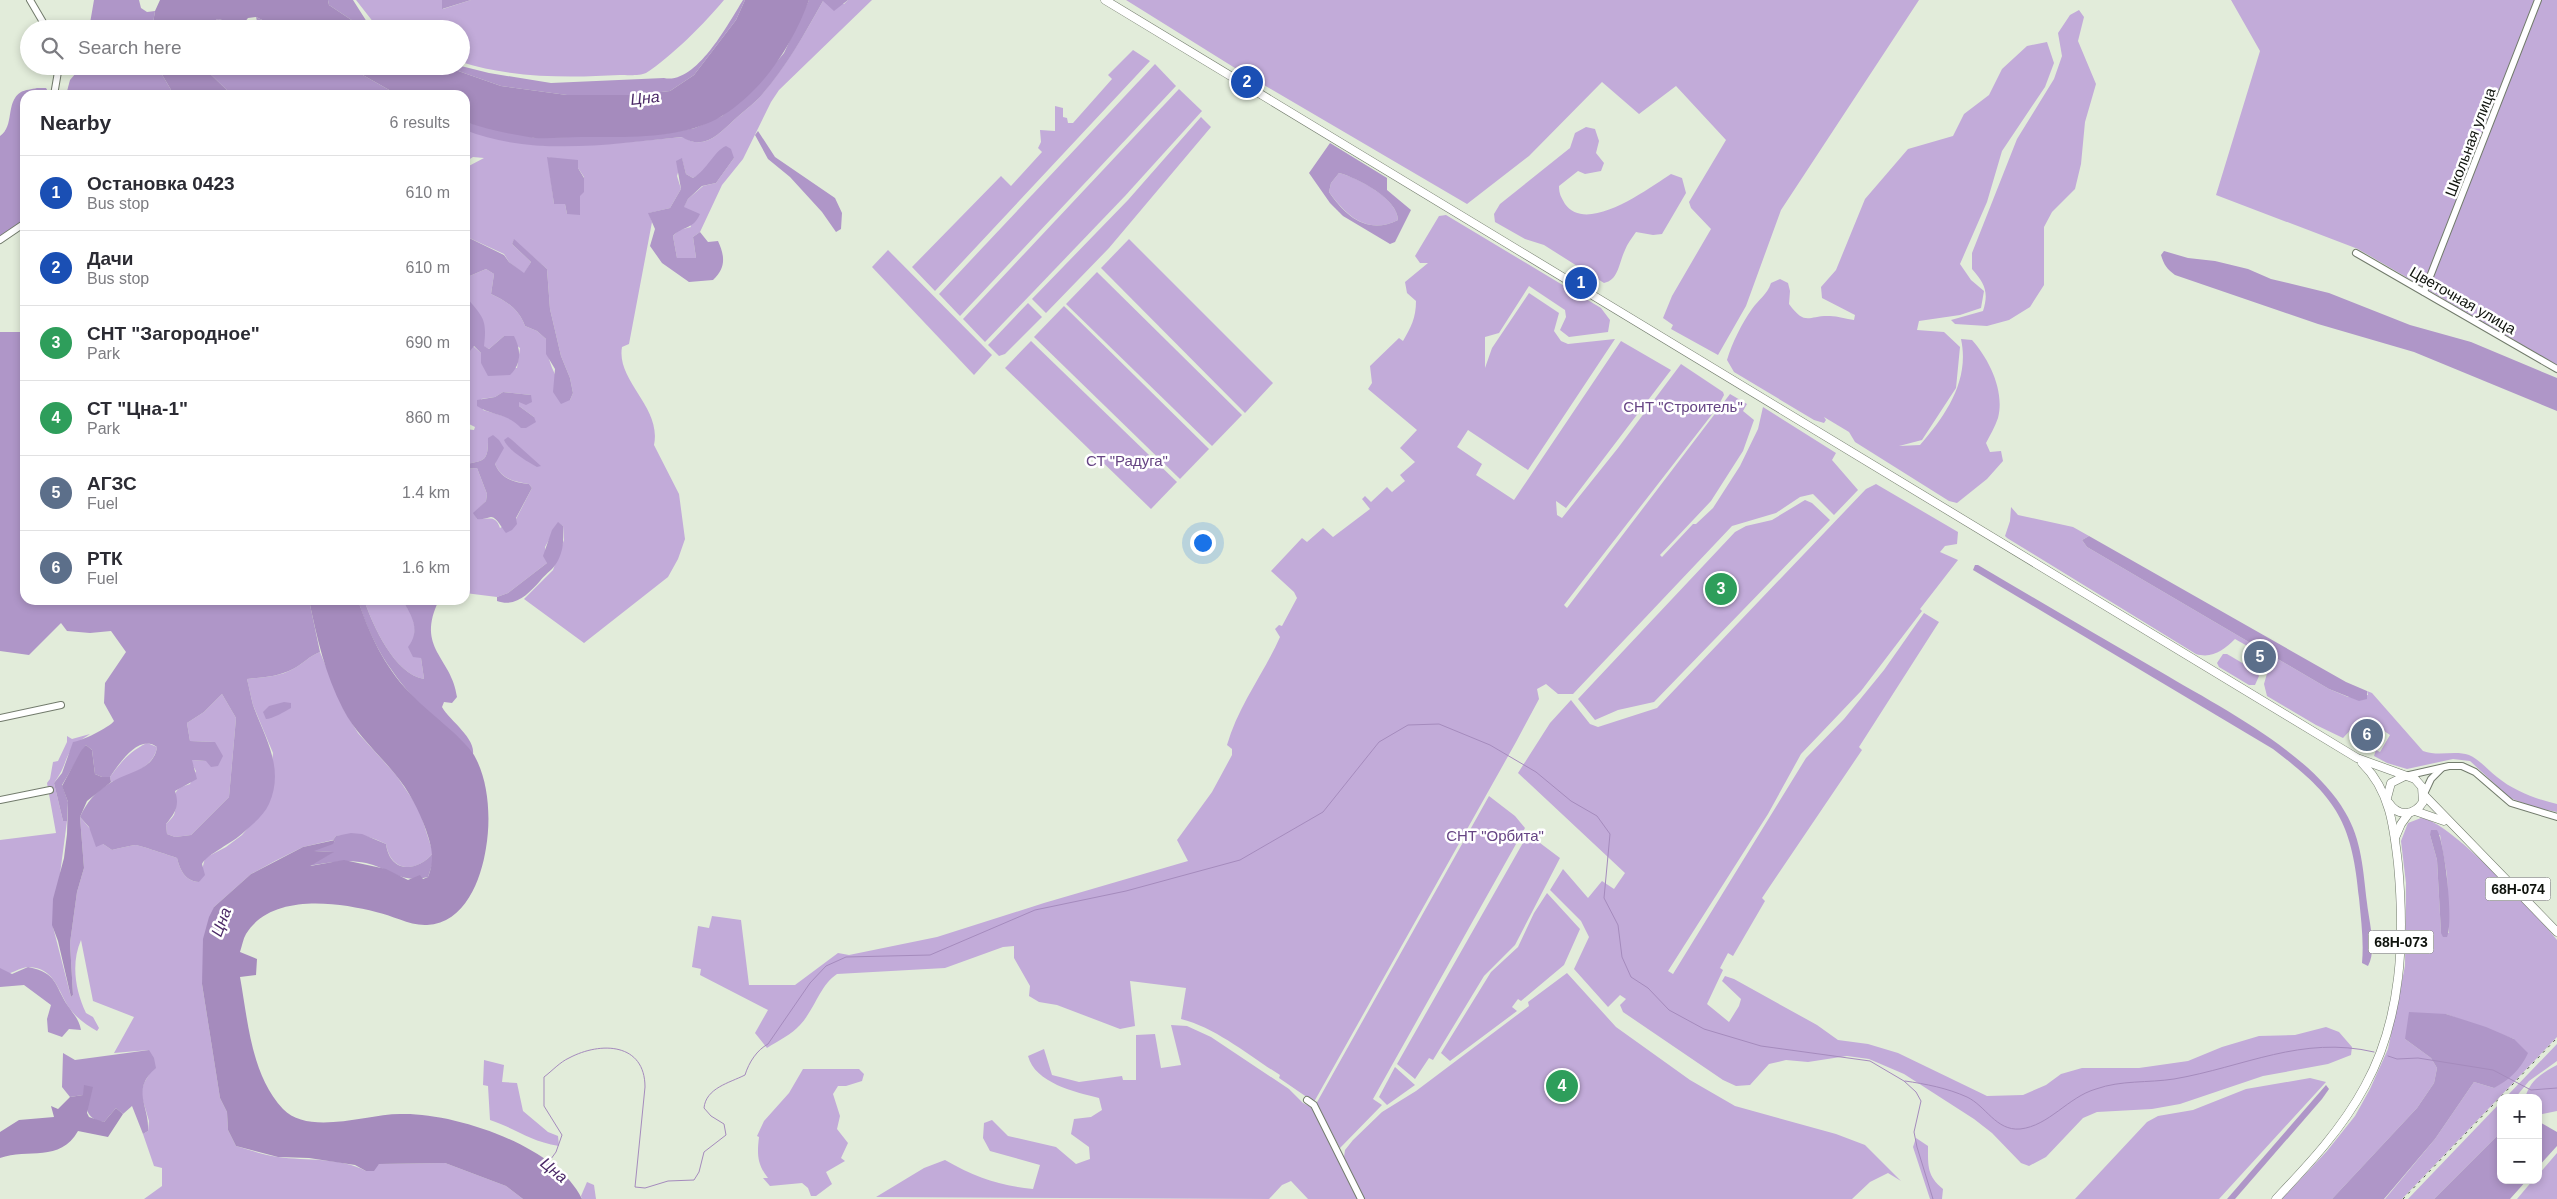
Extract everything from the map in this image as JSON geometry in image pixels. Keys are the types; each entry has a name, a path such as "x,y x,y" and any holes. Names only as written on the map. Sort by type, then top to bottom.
{"main road":[{"name":"68Н-073","path":"1105,0 2357,758 2403,777 2415,779 2422,787 2424,794"},
{"name":"68Н-073","path":"2276,1199 2338,1129 2359,1097 2376,1064 2384,1043 2393,1007 2401,952 2401,912 2395,840 2388,801 2370,772 2357,758"},
{"path":"2403,777 2391,783 2388,801 2397,812 2412,812"},
{"path":"2395,840 2399,827 2422,802 2424,794"},
{"name":"68Н-074","path":"2424,794 2452,826 2496,866 2557,932"},
{"name":"68Н-074","path":"2412,812 2433,816 2452,826"}],"street":[{"path":"30,0 42,20"},
{"name":"Школьная улица","path":"2424,292 2538,0"},
{"path":"55,90 57,75"},
{"path":"0,240 20,226"},
{"name":"Цветочная улица","path":"2356,253 2557,369"},
{"path":"0,718 61,704"},
{"path":"2403,777 2457,765 2467,767 2511,803 2557,817"},
{"path":"2424,794 2431,779 2442,768"},
{"path":"0,800 50,790"},
{"path":"1307,1100 1314,1105 1361,1199"}],"green space":[{"path":"356,0 442,0 443,9 471,0 724,0 708,19 666,58 646,73 637,75 540,76 480,67 470,64 470,20 372,20"},
{"path":"848,0 872,0 779,90 771,102 743,159 722,185 700,232 693,237 696,258 677,258 673,236 679,230 691,227 683,208 688,199 703,186 716,183 734,158 711,162 703,172 693,178 686,174 682,159 677,176 681,189 670,208 649,213 652,222 629,344 622,347 622,359 632,383 652,418 655,431 654,445 679,494 685,539 678,559 668,577 584,643 524,599 553,570 564,540 563,526 558,523 545,547 547,563 508,593 497,597 470,594 470,469 477,468 487,494 486,501 474,513 477,519 494,519 500,528 516,519 532,488 529,484 509,479 501,473 495,464 498,455 488,438 487,451 484,458 470,463 470,430 474,430 475,427 470,424 470,350 473,346 481,353 481,363 517,368 520,348 504,336 489,349 483,346 470,310 470,276 486,269 494,274 491,294 511,306 525,326 537,331 546,339 550,363 557,379 570,400 573,393 570,378 561,356 550,309 547,269 514,240 512,244 531,262 524,274 509,262 504,254 470,238 470,165 484,158 473,157 470,159 470,131 546,146 606,144 683,137 698,142 711,139 723,131 767,89 793,52 823,1 844,4","holes":["548,157 578,168 584,177 580,195 567,214 565,204 554,204","503,392 531,395 519,402 519,406 534,417 513,419 483,410 481,399 495,397"]},
{"path":"1126,0 1919,0 1781,210 1746,306 1718,355 1671,329 1673,325 1663,318 1672,296 1711,229 1691,208 1689,202 1726,140 1676,86 1639,114 1602,82 1529,156 1467,204 1235,68"},
{"path":"2231,0 2557,0 2557,365 2358,249 2216,195 2260,51"},
{"path":"2079,10 2084,17 2078,41 2096,84 2085,122 2081,164 2075,189 2052,212 2044,227 2044,285 2030,307 2009,320 1987,326 1955,324 1951,320 1983,311 1986,293 1983,284 1972,269 1972,253 2017,139 2054,79 2062,56 2058,33 2070,15"},
{"path":"2047,42 2054,63 2045,87 2002,151 1987,202 1960,264 1971,280 1984,291 1981,308 1960,315 1919,321 1917,330 1944,332 1960,347 1956,388 1922,440 1899,446 1920,445 1947,409 1959,383 1962,369 1961,339 1972,340 1990,366 1997,386 2000,408 1994,428 1986,443 1990,452 2001,451 2003,461 1987,479 1957,503 1949,501 1855,442 1849,432 1824,417 1826,420 1824,423 1814,420 1734,372 1727,360 1734,340 1748,315 1765,294 1771,283 1780,279 1788,283 1790,291 1789,304 1804,318 1836,316 1854,320 1855,315 1822,298 1821,287 1836,270 1865,199 1908,149 1953,136 1964,114 1989,95 2002,69 2027,46"},
{"path":"1133,50 1150,61 935,291 912,267 1001,176 1011,186 1042,152 1038,148 1041,142 1040,130 1055,131 1055,106 1063,108 1063,117 1067,118 1068,123 1073,123 1112,79 1108,75"},
{"path":"1155,64 1176,86 960,316 939,294"},
{"path":"1179,89 1202,111 1125,196 985,342 963,319"},
{"path":"1201,117 1211,127 1109,248 1046,313 1032,299 1128,200"},
{"path":"1586,127 1595,129 1599,141 1596,153 1604,163 1601,171 1585,174 1578,171 1559,186 1560,195 1565,204 1575,212 1588,214 1602,212 1618,206 1671,174 1682,178 1686,193 1662,234 1653,235 1636,232 1628,243 1616,274 1604,283 1544,245 1525,239 1495,222 1494,214 1500,204 1570,148 1575,133"},
{"path":"1339,173 1366,184 1384,197 1396,212 1398,220 1377,225 1359,221 1351,216 1329,192 1331,183"},
{"name":"CНТ \"Строитель\"","path":"1446,215 1601,308 1610,320 1608,332 1569,337 1560,330 1566,317 1565,310 1529,286 1499,333 1485,337 1485,368 1492,348 1529,293 1559,313 1554,331 1561,341 1568,344 1615,339 1528,470 1468,430 1457,447 1482,464 1476,475 1514,500 1621,341 1671,370 1566,508 1556,501 1557,515 1562,518 1618,448 1681,364 1723,392 1724,395 1717,408 1564,605 1567,608 1730,394 1747,404 1743,411 1754,420 1743,451 1711,501 1660,555 1662,557 1693,524 1696,524 1713,508 1740,466 1758,429 1763,407 1836,453 1832,460 1858,490 1834,515 1813,494 1800,497 1776,513 1732,526 1573,694 1558,694 1546,684 1537,689 1539,699 1516,742 1314,1102 1279,1078 1280,1075 1232,1043 1207,1029 1181,1019 1186,988 1130,981 1135,1026 1120,1029 1057,1005 1039,1002 1029,996 1030,986 1014,958 1014,946 1003,947 945,968 837,974 826,984 800,1025 767,1048 755,1033 768,1010 700,975 701,969 692,967 698,926 709,928 712,916 741,920 749,985 795,985 838,953 849,955 937,937 1044,903 1188,861 1177,840 1212,792 1232,755 1232,749 1227,745 1232,731 1244,703 1267,664 1280,637 1275,629 1279,625 1282,626 1297,598 1294,592 1271,571 1302,538 1307,542 1323,528 1333,537 1370,509 1362,499 1365,496 1371,502 1387,487 1392,492 1405,481 1400,475 1415,462 1400,448 1417,430 1368,389 1372,383 1370,366 1399,338 1403,341 1414,317 1416,307 1416,301 1407,293 1405,282 1428,263 1420,263 1415,256 1439,216"},
{"path":"1129,239 1273,383 1245,413 1101,268"},
{"path":"888,250 992,355 974,375 872,267"},
{"path":"1097,272 1242,415 1212,446 1066,304"},
{"path":"1028,303 1042,317 1005,354 999,356 988,345"},
{"path":"1064,306 1209,449 1180,479 1034,337"},
{"name":"СТ \"Радуга\"","path":"1031,341 1177,482 1151,509 1005,368"},
{"path":"1876,484 1958,532 1957,544 1945,546 1940,552 1958,560 1861,691 1801,754 1768,814 1668,971 1673,974 1806,758 1844,719 1884,670 1924,613 1939,622 1859,747 1862,750 1762,898 1765,901 1733,956 1728,953 1720,968 1723,970 1707,1004 1729,1022 1741,999 1722,981 1725,976 1734,979 1817,1025 1838,1040 1868,1044 1898,1053 1987,1096 2023,1095 2046,1085 2061,1074 2082,1068 2139,1068 2188,1061 2222,1047 2259,1036 2295,1035 2326,1027 2339,1032 2352,1047 2351,1055 2328,1064 2263,1076 2180,1104 2152,1109 2097,1112 2083,1118 2046,1157 2029,1166 2021,1163 1992,1133 1974,1119 1904,1074 1869,1059 1847,1056 1808,1062 1786,1060 1769,1064 1750,1085 1736,1086 1723,1080 1623,1012 1620,1005 1626,999 1620,995 1608,1007 1574,969 1589,937 1581,921 1550,890 1563,869 1588,898 1602,881 1614,889 1625,873 1518,773 1550,723 1571,700 1590,724 1598,727 1657,708 1866,489"},
{"path":"1805,500 1812,503 1830,520 1654,702 1618,710 1595,720 1578,699 1735,532 1746,526 1772,520"},
{"path":"2011,507 2018,515 2073,527 2089,536 2082,540 2087,547 2329,689 2348,697 2368,695 2367,691 2372,693 2423,751 2469,755 2497,777 2518,790 2533,797 2557,804 2557,812 2537,808 2510,798 2470,761 2453,759 2407,769 2387,763 2374,756 2376,750 2380,752 2390,735 2368,720 2364,726 2357,723 2343,738 2316,725 2267,696 2264,684 2268,670 2263,655 2235,639 2227,647 2212,654 2196,654 2007,538 2005,536 2010,521"},
{"path":"366,605 405,605 412,615 415,628 414,640 421,658 424,679 413,675 403,668 394,658 373,622"},
{"path":"320,652 344,710 358,733 396,775 419,809 433,853 420,864 406,867 393,861 386,844 373,838 350,835 336,836 333,840 303,847 251,874 214,907 202,984 220,1098 227,1112 228,1130 236,1146 252,1151 278,1157 334,1161 366,1171 379,1164 445,1163 506,1186 523,1199 144,1199 162,1186 162,1168 154,1166 143,1134 148,1131 149,1121 141,1094 144,1083 150,1073 149,1050 114,1053 134,1017 93,1001 81,940 75,967 77,986 86,1013 93,1017 99,1028 97,1031 74,1014 54,981 44,971 29,967 0,976 0,840 56,833 47,783 50,779 53,762 58,761 67,742 67,736 72,739 90,734 70,751 54,783 63,821 67,821 53,927 71,997 73,995 70,943 77,892 84,868 80,817 103,844 112,850 135,845 177,858 184,874 190,880 199,882 205,858 226,847 242,835 268,805 273,753 253,705 247,679 288,672"},
{"path":"2223,654 2227,654 2256,671 2259,676 2255,685 2249,685 2219,667 2217,663"},
{"path":"222,694 236,718 229,797 191,835 175,837 167,834 166,824 174,815 176,792 178,789 190,784 196,771 192,760 206,761 215,742 190,741 187,723 204,712"},
{"path":"147,743 157,747 155,754 146,766 111,782 110,777 122,762 131,753"},
{"name":"CНТ \"Орбита\"","path":"1489,796 1515,816 1525,828 1373,1099 1382,1105 1340,1148 1316,1104"},
{"path":"2421,818 2434,823 2451,834 2492,870 2557,940 2557,1037 2502,1094 2497,1094 2497,1100 2402,1199 2385,1199 2435,1139 2474,1082 2494,1088 2514,1039 2446,1014 2405,1039 2431,1058 2437,1068 2434,1083 2417,1108 2332,1199 2282,1199 2327,1151 2355,1116 2370,1089 2388,1049 2405,966 2406,883 2401,841 2408,823","holes":["2430,835 2440,835 2447,875 2449,933 2441,933 2437,860"]},
{"name":"CНТ \"Орбита\"","path":"1528,834 1560,858 1515,945 1484,976 1433,1060 1429,1058 1415,1079 1397,1064"},
{"path":"1547,893 1580,929 1564,965 1521,1001 1518,999 1512,1007 1517,1011 1450,1061 1441,1053 1491,972 1518,947 1534,913"},
{"path":"1567,973 1616,1027 1690,1080 1735,1106 1836,1134 1865,1145 1901,1181 1888,1173 1870,1182 1852,1199 1363,1199 1344,1157 1345,1150 1353,1140 1382,1112 1416,1091 1529,1006 1528,1002"},
{"path":"1171,1025 1187,1026 1211,1037 1289,1089 1303,1103 1313,1108 1358,1199 1308,1199 1291,1181 1282,1185 1269,1199 876,1197 924,1168 945,1160 987,1180 1033,1189 1040,1165 990,1151 983,1138 984,1123 992,1120 1008,1136 1056,1147 1076,1164 1090,1159 1089,1147 1071,1134 1074,1119 1091,1117 1102,1110 1099,1098 1079,1093 1047,1080 1032,1065 1028,1056 1044,1049 1052,1075 1079,1082 1122,1076 1123,1080 1136,1080 1136,1035 1155,1034 1161,1068 1181,1065"},
{"path":"2557,1044 2557,1061 2529,1081 2518,1094 2509,1094"},
{"path":"484,1060 504,1065 502,1082 517,1083 523,1111 548,1132 558,1136 559,1146 531,1138 490,1120 488,1086 483,1085"},
{"path":"2557,1065 2557,1111 2542,1114 2542,1094 2526,1094 2533,1082"},
{"path":"1395,1067 1415,1085 1387,1105 1379,1097"},
{"path":"803,1069 859,1069 864,1074 862,1081 846,1086 838,1086 833,1094 840,1116 837,1129 848,1143 841,1158 845,1161 826,1172 832,1184 816,1196 811,1196 808,1188 802,1183 770,1186 763,1178 768,1178 762,1168 758,1154 759,1137 757,1136 764,1121 789,1093"},
{"path":"2310,1078 2326,1082 2219,1199 2075,1199 2147,1122 2158,1116 2193,1110 2246,1089"},
{"path":"2497,1106 2497,1136 2434,1199 2408,1199"},
{"path":"1916,1138 1928,1146 1931,1175 1943,1189 1942,1199 1930,1199 1913,1147"},
{"path":"2557,1153 2557,1199 2517,1199 2530,1184 2542,1184 2542,1170"},
{"path":"587,1182 594,1185 596,1199 582,1199 581,1196"}],"shaded area":[{"path":"94,0 139,0 141,8 147,12 155,11 154,20 91,20"},
{"path":"328,0 353,0 366,20 352,20 329,5"},
{"path":"442,0 471,0 442,9"},
{"path":"743,0 745,0 736,20 694,75 670,91 635,95 567,95 501,86 470,75 470,68 551,83 676,78 688,72 699,63 720,37"},
{"path":"809,0 848,0 834,11 823,1 793,52 767,89 723,131 711,139 697,142 682,137 601,145 545,146 491,138 470,132 470,123 536,138 663,134 695,128 722,116 752,91 784,53"},
{"path":"74,75 162,75 171,90 67,90 70,80"},
{"path":"211,75 363,75 389,90 227,90"},
{"path":"46,88 47,90 28,90"},
{"path":"20,93 20,228 0,239 0,136 5,132 16,96"},
{"path":"758,131 775,157 835,198 842,213 841,229 836,232 822,212 790,177 768,159 755,135"},
{"path":"1330,143 1387,178 1387,190 1411,210 1395,242 1390,244 1343,216 1330,203 1309,173","holes":["1339,173 1376,190 1391,204 1398,220 1377,225 1367,224 1350,216 1329,192 1331,183"]},
{"path":"726,146 731,149 734,158 716,183 702,186 688,199 684,207 700,214 694,223 673,236 677,258 696,258 693,237 700,232 708,242 718,241 723,257 722,266 713,280 689,282 662,263 650,246 655,229 648,213 670,208 681,189 676,161 682,158 686,174 693,178"},
{"path":"547,157 578,160 578,168 584,178 584,192 580,196 580,215 567,214 565,204 554,204"},
{"path":"470,238 504,255 509,262 524,273 531,262 512,244 514,239 547,269 550,309 561,356 570,378 573,393 570,400 561,404 553,392 555,369 546,354 546,339 537,331 525,326 511,306 491,294 494,274 486,269 470,276"},
{"path":"2164,251 2188,258 2215,261 2248,269 2271,279 2329,293 2410,325 2471,342 2557,378 2557,411 2414,352 2318,324 2175,275 2163,262 2161,255"},
{"path":"470,302 483,320 485,330 484,346 489,349 504,336 514,336 519,351 517,366 510,375 488,376 481,363 481,353 474,346 470,351"},
{"path":"0,332 20,332 20,605 310,605 320,652 282,674 247,679 253,705 272,753 275,778 273,791 267,808 258,819 239,836 205,860 202,864 205,875 199,882 190,880 184,874 177,858 135,845 112,850 103,844 96,847 89,827 80,817 89,802 100,790 116,779 145,766 155,755 157,747 143,744 137,747 124,758 110,777 102,777 95,774 92,750 86,745 62,785 68,802 67,821 63,821 54,783 62,773 73,742 95,734 114,721 104,703 105,683 126,652 111,631 90,633 67,631 61,623 29,655 0,651","holes":["222,694 236,718 229,797 191,835 175,837 167,834 166,824 177,805 175,791 197,779 192,760 206,761 211,767 218,766 223,756 215,742 190,741 187,723 204,712"]},
{"path":"503,392 531,395 532,402 526,405 519,402 519,406 534,417 536,422 526,428 521,428 511,420 477,406 477,400 495,397"},
{"path":"493,435 504,448 495,464 501,474 509,479 529,484 532,488 516,518 517,524 506,533 493,518 477,519 473,513 486,501 487,494 477,468 470,469 470,463 484,458 487,451 488,438"},
{"path":"508,437 541,466 537,467 514,452 504,440"},
{"path":"558,522 563,526 563,543 555,566 522,598 510,603 497,601 497,597 508,593 547,563 543,556 552,530"},
{"path":"2089,536 2346,682 2367,691 2367,699 2359,701 2329,689 2087,547 2082,540"},
{"path":"1975,565 2232,713 2285,749 2309,769 2329,790 2345,812 2355,834 2363,868 2372,935 2372,952 2368,966 2362,963 2361,922 2356,871 2351,848 2337,812 2312,781 2273,749 1973,570"},
{"path":"360,605 366,605 379,635 394,658 413,675 424,679 421,658 413,657 408,647 414,635 414,623 405,605 437,605 431,630 433,642 454,683 457,697 452,703 444,702 442,707 471,742 473,755 401,683 387,664 368,628"},
{"path":"284,702 291,703 291,708 266,719 263,712 269,706"},
{"path":"2431,830 2437,830 2446,866 2450,917 2447,937 2443,937 2441,933 2437,860 2430,835"},
{"path":"351,833 362,834 386,844 393,861 405,867 420,864 433,853 433,862 428,877 410,879 366,863 351,861 308,866 333,852 312,851 335,841 333,840 336,836"},
{"path":"28,967 50,976 78,1020 81,1030 69,1029 62,1037 48,1032 47,1019 51,1005 24,985 0,987 0,968 12,974"},
{"path":"2409,1012 2446,1014 2486,1027 2514,1039 2528,1053 2514,1074 2494,1088 2474,1082 2435,1139 2384,1199 2332,1199 2417,1108 2434,1083 2437,1068 2431,1058 2405,1039"},
{"path":"149,1050 154,1058 156,1068 148,1076 144,1084 143,1098 148,1131 143,1134 132,1106 123,1114 116,1108 104,1122 98,1121 91,1117 83,1095 70,1097 62,1087 63,1053 75,1060"},
{"path":"2326,1085 2329,1089 2322,1099 2235,1199 2227,1199"},
{"path":"2542,1123 2557,1132 2557,1146 2542,1163"},
{"path":"2497,1136 2497,1184 2523,1184 2510,1199 2434,1199"}],"water":[{"path":"160,0 328,0 329,5 352,20 262,20 256,17 246,20 154,20"},
{"name":"Цна","path":"745,0 809,0 785,49 775,65 751,94 722,116 706,124 653,136 535,138 509,133 470,123 470,90 389,90 363,75 470,75 501,86 567,95 635,95 670,91 694,75 736,20"},
{"path":"162,75 211,75 227,90 171,90"},
{"name":"Цна","path":"310,605 360,605 372,637 400,682 461,739 474,755 486,788 488,800 488,837 480,873 469,898 452,917 440,922 427,925 414,924 360,908 324,904 288,906 271,912 257,921 246,934 240,952 257,959 256,975 240,977 253,1047 257,1064 264,1080 272,1095 283,1109 294,1117 308,1121 339,1122 387,1115 422,1115 475,1126 502,1136 528,1148 551,1163 569,1180 582,1199 523,1199 506,1186 445,1163 379,1164 374,1171 366,1171 355,1165 309,1158 278,1157 236,1146 228,1130 227,1112 220,1098 202,984 203,939 214,907 251,874 303,847 335,840 333,844 314,851 334,852 310,866 344,860 386,869 408,880 420,875 423,879 428,877 431,865 430,842 413,801 395,774 367,743 348,718 331,683"},
{"path":"86,745 92,750 95,774 102,777 110,777 111,782 87,801 80,817 84,868 77,892 70,943 73,995 71,997 58,941 52,925 53,899 64,858 67,834 68,802 62,786"},
{"path":"84,1085 93,1087 87,1113 89,1117 104,1122 116,1108 123,1114 108,1137 78,1131 71,1141 53,1151 11,1155 0,1158 0,1132 19,1120 54,1117 51,1106 58,1109 70,1097 83,1095"}],"waterway":[{"name":"Цна","path":"548,1163 556,1152 562,1135 544,1106 544,1077 569,1058 594,1049 607,1048 629,1054 638,1062 643,1072 645,1087 635,1187 645,1188 668,1181 694,1180 699,1172 704,1152 726,1135 724,1124 711,1116 704,1108 709,1096 719,1087 745,1075 754,1057 768,1044 810,983 826,966 846,957 930,955 1035,910 1126,891 1240,860 1323,812 1379,742 1408,725 1439,724 1490,745 1536,772 1571,801 1597,816 1610,834 1604,898 1618,925 1622,957 1631,977 1648,988 1669,1010 1704,1029 1761,1046 1870,1061 1904,1081 1916,1092 1921,1101 1914,1132 1933,1199"},
{"path":"1905,1081 1952,1091 1967,1097 2004,1126 2020,1129 2040,1123 2076,1098 2105,1086 2174,1079 2298,1050 2322,1047 2374,1052"},
{"path":"2388,1056 2397,1059 2418,1058 2493,1070 2531,1090 2557,1088"}],"railway":[{"path":"2403,1199 2557,1038"}],"place":[{"name":"Дачи","path":"1247,82"},
{"name":"Остановка 0423","path":"1581,283"},
{"name":"СНТ \"Загородное\"","path":"1721,589"},
{"name":"АГЗС","path":"2260,657"},
{"name":"РТК","path":"2367,735"},
{"name":"СТ \"Цна-1\"","path":"1562,1086"}]}
